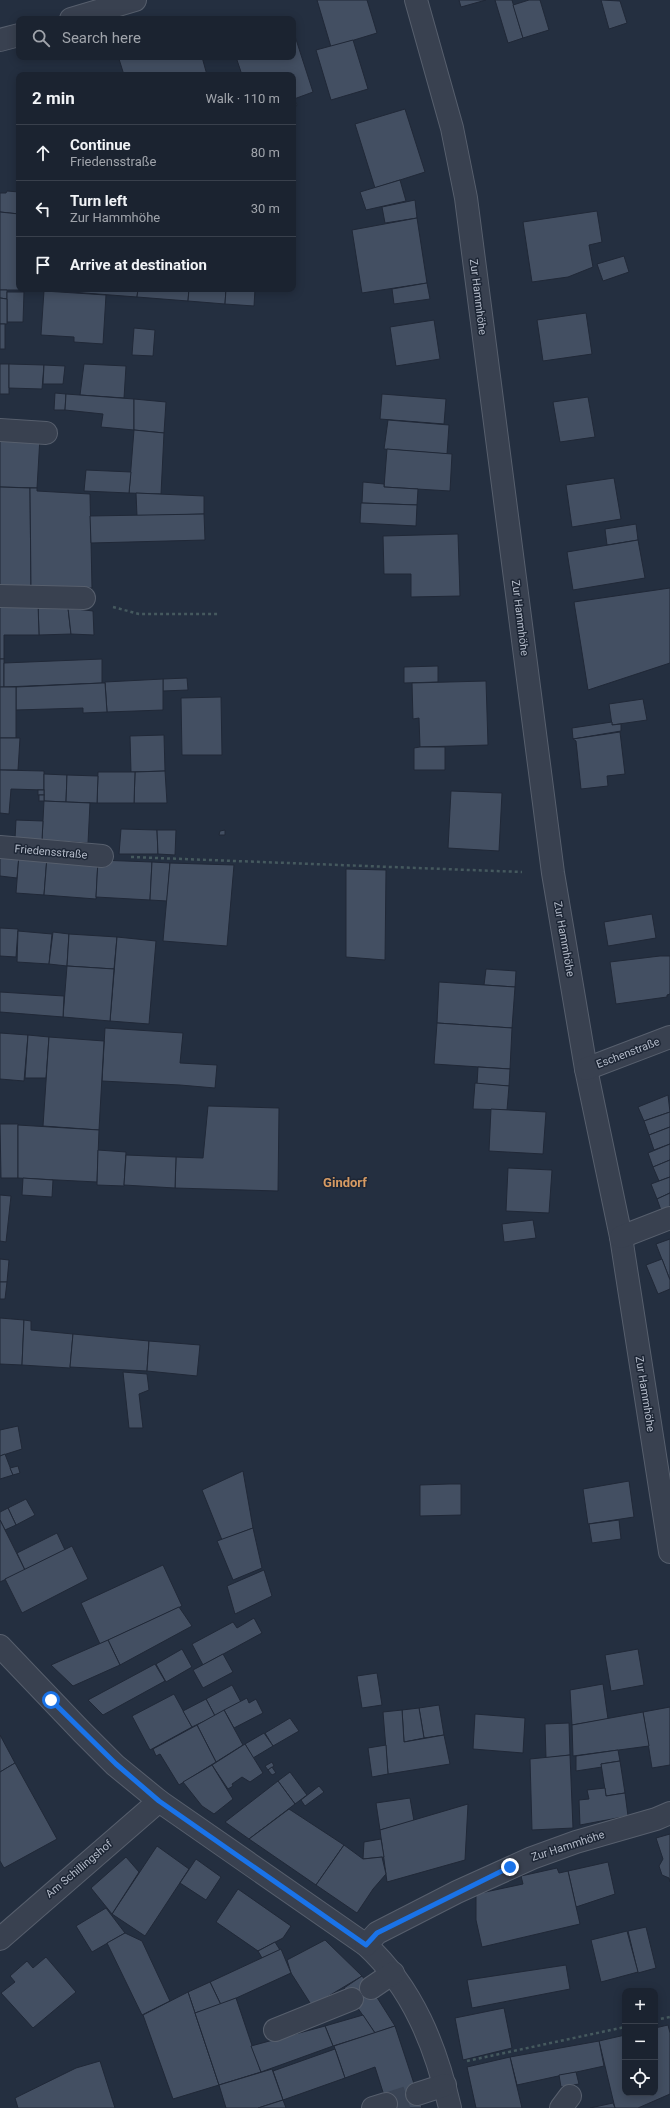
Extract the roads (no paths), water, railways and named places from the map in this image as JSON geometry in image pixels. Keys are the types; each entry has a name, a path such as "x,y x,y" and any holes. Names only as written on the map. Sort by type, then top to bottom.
{"street":[{"path":"81,16 135,0"},
{"name":"Zur Hammhöhe","path":"416,0 452,128 466,198 553,873 586,1069 621,1237 670,1552"},
{"path":"0,40 16,36"},
{"path":"0,430 46,433"},
{"path":"0,596 84,598"},
{"name":"Friedensstraße","path":"0,848 102,856"},
{"name":"Eschenstraße","path":"586,1069 670,1037"},
{"path":"621,1237 670,1218"},
{"path":"0,1646 82,1732 159,1801 366,1945 393,1973 422,2021 432,2044 450,2108"},
{"name":"Am Schillingshof","path":"0,1939 159,1801"},
{"name":"Zur Hammhöhe","path":"366,1945 377,1933 521,1862 576,1842 656,1819 670,1813"},
{"path":"370,1988 393,1973"},
{"path":"275,2030 352,1999"},
{"path":"417,2094 442,2076"}],"tunnel":[{"path":"386,2104 417,2094"}],"district":[{"name":"Gindorf","path":"345,1182"}]}
